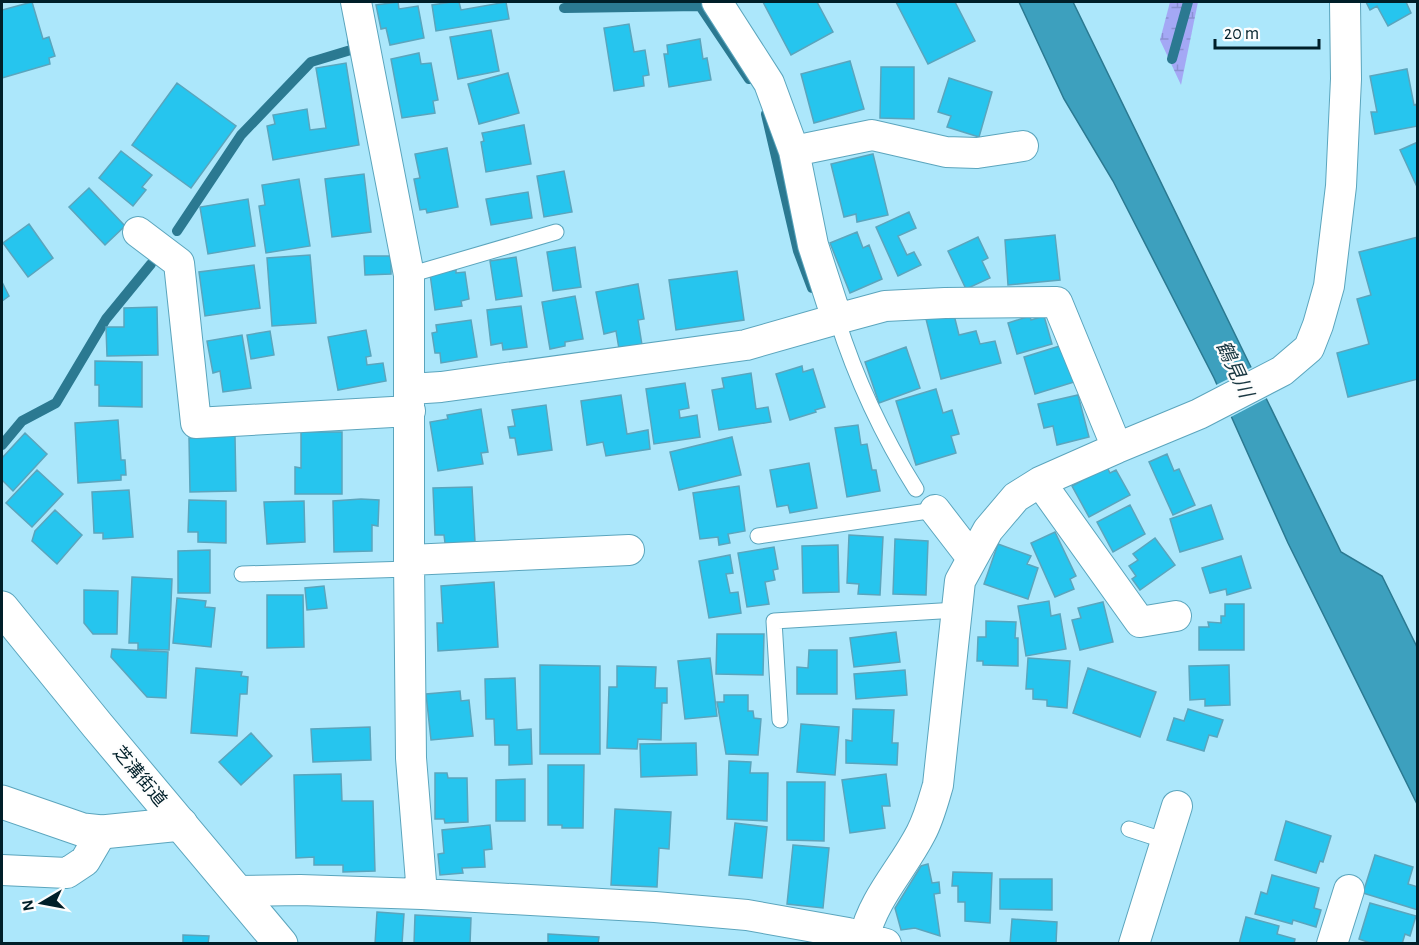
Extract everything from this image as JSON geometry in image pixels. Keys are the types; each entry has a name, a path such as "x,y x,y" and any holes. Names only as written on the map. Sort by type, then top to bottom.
{"main road":[{"name":"芝溝街道","path":"2,608 281,944"},
{"path":"2,802 83,830 102,832 181,824"}],"street":[{"path":"356,2 410,274 411,758 422,894"},
{"path":"717,2 769,83 794,151 813,245 837,319"},
{"path":"236,891 300,890 422,894 655,907 747,915 861,940 873,910 921,834 931,811 938,785 960,581 988,530 1016,496 1040,482 1199,414 1282,371 1309,348 1329,286 1341,186 1346,80 1345,2"},
{"path":"794,151 872,135 946,152 977,153 1023,146"},
{"path":"138,232 179,263 196,423 410,400 441,387 746,345 885,306 945,303 1057,303 1117,448"},
{"path":"1040,482 1140,622 1176,616"},
{"path":"925,499 972,558"},
{"path":"409,565 629,550"},
{"path":"1134,944 1177,806"},
{"path":"2,870 67,873 85,861 102,832"},
{"path":"1332,944 1349,890"}],"lane":[{"path":"410,274 556,232"},
{"path":"758,536 925,499 868,402 851,363 837,319"},
{"path":"242,574 409,565"},
{"path":"780,720 774,621 957,610"},
{"path":"1129,829 1166,841"}],"green space":[{"path":"1170,2 1198,2 1181,85 1160,40"}],"water":[{"name":"鶴見川","path":"1019,2 1073,2 1341,552 1382,576 1417,647 1417,804 1288,543 1214,378 1113,181 1064,99"}],"pier":[{"path":"1254,366 1269,397 1229,418 1214,386"}],"building":[{"path":"32,2 43,39 49,37 55,56 49,58 50,64 2,78 2,10"},
{"path":"398,2 399,9 418,6 424,38 390,45 386,28 381,29 376,5"},
{"path":"459,2 461,10 506,2 509,19 436,31 432,5"},
{"path":"763,2 817,2 833,32 791,55"},
{"path":"896,2 955,2 975,41 928,64"},
{"path":"1366,2 1406,2 1411,13 1388,26 1377,6 1370,10"},
{"path":"629,24 634,52 645,50 649,75 643,76 644,86 614,91 604,28"},
{"path":"491,30 499,71 458,79 450,37"},
{"path":"700,39 703,59 707,58 711,80 669,87 664,54 668,54 667,45"},
{"path":"419,53 421,64 431,63 438,100 433,101 435,113 402,118 391,59"},
{"path":"850,61 864,109 814,123 801,74"},
{"path":"346,63 359,145 273,160 267,126 275,124 273,115 307,109 310,130 326,128 316,68"},
{"path":"881,67 914,67 914,119 880,118"},
{"path":"1407,69 1414,105 1417,104 1418,126 1375,134 1371,112 1377,112 1370,76"},
{"path":"508,73 519,113 479,124 468,84"},
{"path":"949,78 992,92 979,137 947,127 951,116 938,112"},
{"path":"177,83 236,126 191,188 132,145"},
{"path":"524,125 531,164 486,172 481,142 484,141 482,133"},
{"path":"1418,142 1418,189 1400,150"},
{"path":"447,148 458,207 427,213 426,209 420,210 414,179 420,178 415,154"},
{"path":"121,151 152,175 142,187 146,190 133,206 99,178"},
{"path":"873,154 888,215 857,222 856,214 844,217 831,164"},
{"path":"564,171 572,212 544,217 537,176"},
{"path":"364,174 371,232 332,237 325,179"},
{"path":"299,179 310,246 266,253 259,206 265,205 262,185"},
{"path":"89,188 125,226 105,245 69,207"},
{"path":"528,192 532,218 491,225 486,199"},
{"path":"248,199 255,246 208,254 200,207"},
{"path":"909,212 916,228 898,236 907,255 914,252 921,265 898,276 876,227"},
{"path":"29,224 53,258 28,277 3,243"},
{"path":"857,232 863,248 869,245 882,279 850,293 830,243"},
{"path":"1055,235 1060,280 1008,285 1005,240"},
{"path":"978,237 988,258 982,261 990,278 966,289 948,251"},
{"path":"1418,237 1418,379 1348,397 1337,353 1369,344 1357,299 1371,295 1359,252"},
{"path":"575,247 581,287 553,291 547,252"},
{"path":"310,255 316,323 272,326 267,258"},
{"path":"364,256 391,256 391,274 365,275"},
{"path":"516,257 522,296 496,300 490,261"},
{"path":"254,265 260,308 205,316 199,272"},
{"path":"456,270 456,273 465,272 469,299 461,301 462,306 435,310 430,274"},
{"path":"737,271 744,320 676,330 669,280"},
{"path":"2,282 9,296 2,301"},
{"path":"638,284 644,319 638,320 642,345 619,349 616,331 604,334 596,292"},
{"path":"575,296 583,339 565,342 565,346 550,349 542,302"},
{"path":"521,306 527,347 503,350 502,343 491,345 487,310"},
{"path":"157,307 158,355 107,356 106,327 124,327 124,308"},
{"path":"953,311 959,335 976,331 980,344 995,341 1001,363 941,379 926,319"},
{"path":"1030,316 1031,320 1044,316 1052,344 1017,354 1008,323"},
{"path":"471,320 477,357 441,363 440,353 435,353 432,333 437,332 436,325"},
{"path":"366,330 371,356 366,357 367,365 383,363 386,381 338,390 328,337"},
{"path":"270,331 274,355 251,359 247,335"},
{"path":"242,335 251,388 223,392 220,371 213,373 207,341"},
{"path":"1063,345 1074,382 1035,394 1024,357"},
{"path":"906,347 920,388 879,403 865,362"},
{"path":"95,361 142,362 142,407 99,406 99,385 95,385"},
{"path":"802,366 803,372 813,369 825,407 790,420 776,374"},
{"path":"751,373 756,409 768,407 771,422 719,430 712,390 724,388 722,378"},
{"path":"685,383 689,408 679,410 680,418 697,415 700,437 654,444 646,389"},
{"path":"936,389 943,413 952,410 959,434 951,436 956,453 916,465 896,401"},
{"path":"621,395 627,434 648,430 650,449 606,456 603,442 587,445 581,401"},
{"path":"1078,395 1089,437 1057,445 1053,426 1044,428 1038,404"},
{"path":"546,405 552,450 518,455 515,438 510,438 508,427 515,426 512,410"},
{"path":"481,409 488,452 481,453 483,464 438,471 430,422 448,419 447,415"},
{"path":"118,420 121,460 125,460 126,475 121,475 121,480 78,483 75,423"},
{"path":"858,425 861,445 867,444 872,470 876,470 880,491 847,497 835,428"},
{"path":"301,432 342,432 342,494 295,494 295,467 301,468"},
{"path":"25,433 47,454 13,491 2,480 2,458"},
{"path":"235,436 236,491 190,492 189,438"},
{"path":"732,437 741,475 679,490 670,452"},
{"path":"1167,454 1174,471 1179,469 1195,505 1173,515 1149,462"},
{"path":"809,463 817,508 790,513 788,505 777,507 770,470"},
{"path":"1107,467 1110,473 1116,470 1130,495 1089,517 1072,486"},
{"path":"37,470 63,494 32,527 6,503"},
{"path":"739,486 745,531 728,534 730,543 719,545 718,537 700,539 693,493"},
{"path":"472,487 475,542 445,543 444,535 435,535 433,488"},
{"path":"129,490 133,537 103,539 103,533 94,533 92,492"},
{"path":"189,500 226,501 226,543 198,542 198,532 188,532"},
{"path":"379,500 378,526 372,525 372,551 334,552 333,501"},
{"path":"304,501 305,542 267,544 264,502"},
{"path":"1130,505 1145,534 1113,552 1097,522"},
{"path":"1211,505 1223,539 1180,552 1170,519"},
{"path":"55,510 82,535 57,564 32,541 35,531"},
{"path":"1055,532 1076,576 1070,579 1074,589 1055,597 1031,543"},
{"path":"849,535 883,537 880,595 858,594 859,584 847,583"},
{"path":"1155,538 1175,565 1140,590 1132,579 1136,576 1129,566 1138,560 1133,554"},
{"path":"895,539 928,541 926,595 893,594"},
{"path":"998,544 1031,556 1027,564 1038,568 1028,599 984,584"},
{"path":"838,545 839,592 803,593 802,546"},
{"path":"774,547 778,569 773,570 775,580 765,582 769,604 747,607 738,553"},
{"path":"210,550 210,593 178,593 178,551"},
{"path":"730,555 733,573 726,574 730,593 738,592 741,613 709,618 699,561"},
{"path":"1241,556 1251,588 1227,595 1226,589 1210,593 1202,568"},
{"path":"132,577 172,579 169,650 138,649 138,643 129,643"},
{"path":"494,582 498,647 438,651 437,623 443,623 441,586"},
{"path":"324,586 327,608 307,610 305,588"},
{"path":"84,590 118,591 117,634 93,634 84,623"},
{"path":"267,595 303,595 304,647 267,648"},
{"path":"177,598 206,601 205,607 215,608 211,647 173,643"},
{"path":"1049,601 1051,616 1060,614 1066,649 1026,656 1018,606"},
{"path":"1103,602 1113,642 1080,650 1072,620 1081,618 1078,608"},
{"path":"1225,604 1244,604 1244,650 1199,650 1199,627 1209,627 1208,622 1221,623 1221,616 1225,616"},
{"path":"986,621 1016,622 1018,666 983,665 983,661 977,661 978,637 986,637"},
{"path":"896,632 900,662 854,667 850,638"},
{"path":"717,634 764,634 763,675 716,674"},
{"path":"112,649 168,652 166,698 147,697 111,657"},
{"path":"809,650 837,650 837,694 797,694 797,667 808,668"},
{"path":"710,658 717,716 685,719 678,661"},
{"path":"1028,658 1070,661 1067,708 1047,706 1047,700 1033,699 1033,689 1026,689"},
{"path":"540,665 600,666 600,754 540,754"},
{"path":"1229,665 1230,705 1205,706 1205,699 1190,700 1189,666"},
{"path":"617,666 656,667 655,688 667,688 667,703 662,703 661,740 638,739 637,749 607,748 609,687 617,687"},
{"path":"196,668 242,672 241,676 248,677 247,694 240,694 237,736 191,733"},
{"path":"1088,668 1156,692 1140,737 1073,713"},
{"path":"905,670 907,695 856,699 854,674"},
{"path":"515,678 517,730 531,729 532,764 509,765 509,745 495,745 494,719 486,719 485,679"},
{"path":"460,691 461,701 469,700 473,736 431,740 426,694"},
{"path":"724,695 748,695 748,711 753,711 754,718 761,719 758,755 726,754 717,702 724,702"},
{"path":"853,709 894,710 892,743 898,743 897,765 846,763 846,740 852,741"},
{"path":"1188,709 1223,720 1217,737 1209,735 1204,751 1167,740 1174,718 1184,721"},
{"path":"801,724 839,727 835,775 797,772"},
{"path":"370,727 371,760 313,762 311,729"},
{"path":"251,733 272,756 241,785 219,762"},
{"path":"696,743 697,775 641,777 640,744"},
{"path":"729,761 751,762 750,773 768,773 767,821 727,819"},
{"path":"548,765 584,765 583,828 548,825"},
{"path":"435,773 447,773 448,778 467,778 468,822 445,823 444,819 435,819"},
{"path":"341,774 342,801 373,801 375,871 343,872 343,865 314,865 314,857 296,858 294,775"},
{"path":"886,774 890,806 882,806 885,828 850,833 842,780"},
{"path":"525,779 525,821 496,821 496,780"},
{"path":"787,782 825,782 824,841 787,840"},
{"path":"615,809 671,812 669,849 659,848 657,887 611,885"},
{"path":"1286,821 1331,836 1323,862 1320,861 1316,873 1275,860"},
{"path":"735,823 767,827 762,878 729,875"},
{"path":"490,825 492,849 484,850 485,867 462,868 463,873 440,875 438,854 444,853 442,830"},
{"path":"793,845 829,848 823,908 787,904"},
{"path":"1375,855 1413,867 1408,884 1418,887 1418,910 1363,893"},
{"path":"928,864 932,883 939,882 940,893 934,894 940,936 915,928 901,930 895,908 921,866"},
{"path":"953,872 992,873 990,923 965,921 965,902 958,902 958,886 952,886"},
{"path":"1272,875 1319,888 1314,908 1321,910 1316,927 1293,920 1292,924 1255,914 1261,892 1267,894"},
{"path":"1000,879 1052,879 1052,910 1000,909"},
{"path":"1370,903 1416,916 1410,936 1405,934 1402,944 1373,944 1359,939"},
{"path":"377,912 404,914 402,944 375,944"},
{"path":"415,915 471,918 470,944 414,944"},
{"path":"1246,917 1279,926 1277,934 1295,939 1294,944 1239,944"},
{"path":"1012,919 1057,922 1056,944 1010,944"},
{"path":"548,934 599,937 598,944 548,944"},
{"path":"183,935 209,936 208,944 183,944"}],"waterway":[{"path":"1172,59 1188,2"},
{"path":"564,8 700,6 749,79"},
{"path":"177,231 241,135 311,62 354,49 352,41"},
{"path":"766,114 798,251 812,288"},
{"path":"2,445 22,421 56,403 106,319 151,264"}]}
